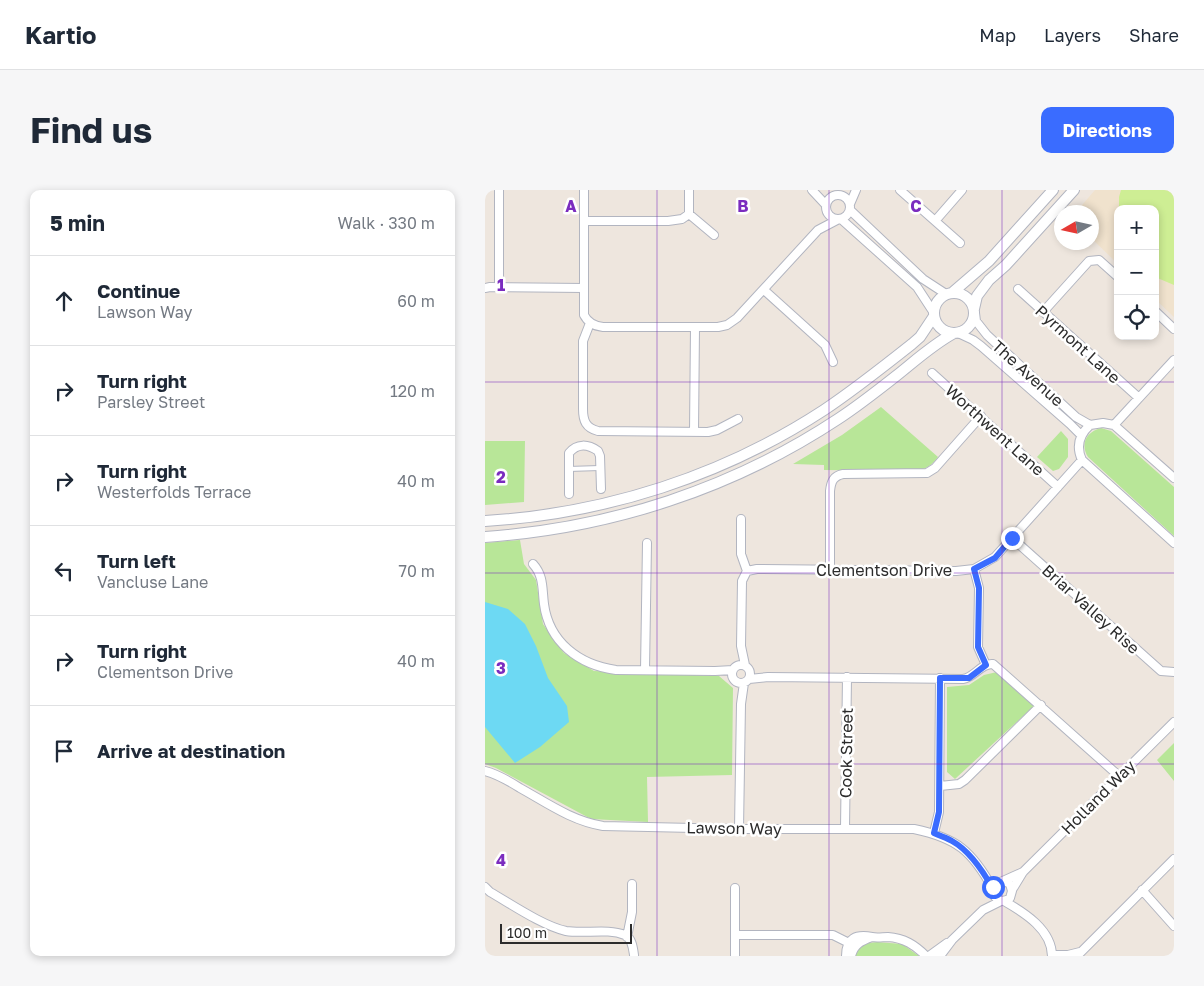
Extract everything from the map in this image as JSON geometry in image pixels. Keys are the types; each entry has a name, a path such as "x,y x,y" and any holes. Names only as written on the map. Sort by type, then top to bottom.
{"main road":[{"path":"485,522 535,517 600,505 679,482 737,458 794,428 847,394 920,337 934,314 937,301 950,293 989,261 1053,190"},
{"path":"485,538 564,528 626,515 695,493 798,444 838,420 877,392 926,351 970,326 977,296 989,280 1006,265 1074,190"},
{"path":"950,293 959,293 969,298 975,311"},
{"path":"934,314 935,321 943,330 956,333"}],"street":[{"path":"499,190 499,287"},
{"path":"584,190 584,315 590,323 603,328 718,327 727,325 737,318 764,290 818,230 847,216 856,190"},
{"path":"689,190 689,214"},
{"path":"812,190 826,207 830,216 839,220 917,287 934,314"},
{"path":"818,230 829,199 834,193 848,190"},
{"path":"900,190 960,243"},
{"path":"935,221 961,190"},
{"path":"834,193 846,198 850,207 923,279 950,293"},
{"path":"584,221 668,221 682,219 689,214"},
{"path":"689,214 715,235"},
{"path":"1043,312 1089,261 1099,260 1114,273"},
{"path":"485,288 584,288"},
{"name":"Pyrmont Lane","path":"1018,289 1139,398"},
{"path":"764,290 825,346 833,362"},
{"name":"The Avenue","path":"975,311 976,321 987,335 1076,416 1090,425"},
{"path":"1159,316 1174,329"},
{"path":"590,323 583,341 583,419 591,430 708,432 717,430 739,419"},
{"path":"694,432 695,327"},
{"name":"The Avenue","path":"956,333 973,340 981,346 1081,435"},
{"path":"1114,425 1174,360"},
{"name":"Worthwent Lane","path":"932,373 1058,487"},
{"path":"830,569 831,482 834,478 843,474 927,473 935,468 981,416"},
{"path":"1174,478 1114,425 1103,423 1090,425 1081,435 1079,447 1082,460 1174,543"},
{"path":"586,445 591,430"},
{"path":"569,494 569,453 577,446 586,445 598,451 601,488"},
{"name":"Clementson Drive","path":"747,571 757,569 956,571 974,569 995,558 1082,460"},
{"path":"739,829 742,581 747,571 741,554 741,519"},
{"name":"Briar Valley Rise","path":"1012,538 1161,671 1174,672"},
{"path":"645,670 647,543"},
{"path":"533,564 540,571 543,584 543,602 549,624 565,647 580,659 604,668 715,671 768,676 969,678 986,665 993,664 1119,776"},
{"path":"974,569 979,588 978,647 986,665"},
{"name":"Cook Street","path":"845,829 847,677"},
{"path":"934,833 939,812 940,678"},
{"path":"940,786 959,784 963,781 1041,705"},
{"name":"Holland Way","path":"1012,891 1023,872 1174,722"},
{"name":"Lawson Way","path":"485,771 504,779 574,818 603,826 739,829 914,829 934,833 963,848 983,870 993,891"},
{"path":"940,956 983,910 996,884 1003,881 1010,884 1024,912 1048,938 1052,955 1067,956 1079,954 1174,859"},
{"name":"Lawson Way","path":"983,870 1003,881"},
{"name":"Holland Way","path":"1003,881 1023,872"},
{"path":"628,934 632,912 632,884"},
{"path":"735,888 735,956"},
{"path":"487,890 545,923 560,929 574,932 609,932 619,930 628,934 635,939 634,956"},
{"path":"993,891 995,898 1024,912"},
{"path":"983,910 1009,898 1012,891"},
{"path":"1140,892 1174,926"},
{"path":"735,935 833,935 850,948"},
{"path":"846,956 850,948 872,937 900,938 913,944 927,956 953,940"}],"lane":[{"path":"568,469 600,468"}],"shaded area":[{"path":"1095,190 1174,190 1174,317 1159,303 1159,205 1114,205 1114,260 1099,246 1099,205 1082,205"}],"green space":[{"path":"1121,190 1174,190 1174,285 1159,279 1159,205 1119,205"},
{"path":"881,407 938,457 926,468 917,471 824,470 824,465 793,464 842,435"},
{"path":"1101,428 1111,431 1174,487 1174,536 1088,457 1085,448 1086,439 1092,432"},
{"path":"1061,431 1068,439 1068,457 1059,469 1053,471 1037,457"},
{"path":"485,441 525,441 524,502 485,505"},
{"path":"520,540 524,564 536,580 543,624 564,653 594,671 719,676 733,688 732,775 647,777 648,822 591,819 496,768 485,764 485,543"},
{"path":"997,672 1034,706 955,779 947,772 947,687 969,685 984,675"},
{"path":"1174,743 1174,781 1157,760"},
{"path":"877,942 902,944 919,956 855,956 858,949 863,945"}],"water":[{"path":"485,602 508,609 525,624 548,678 567,706 569,722 540,747 515,763 485,727"}],"route":[{"path":"993,887 993,889 983,870 963,848 934,833 939,812 940,678 969,678 986,665 979,653 978,647 979,588 974,569 995,558 1012,538"}]}
